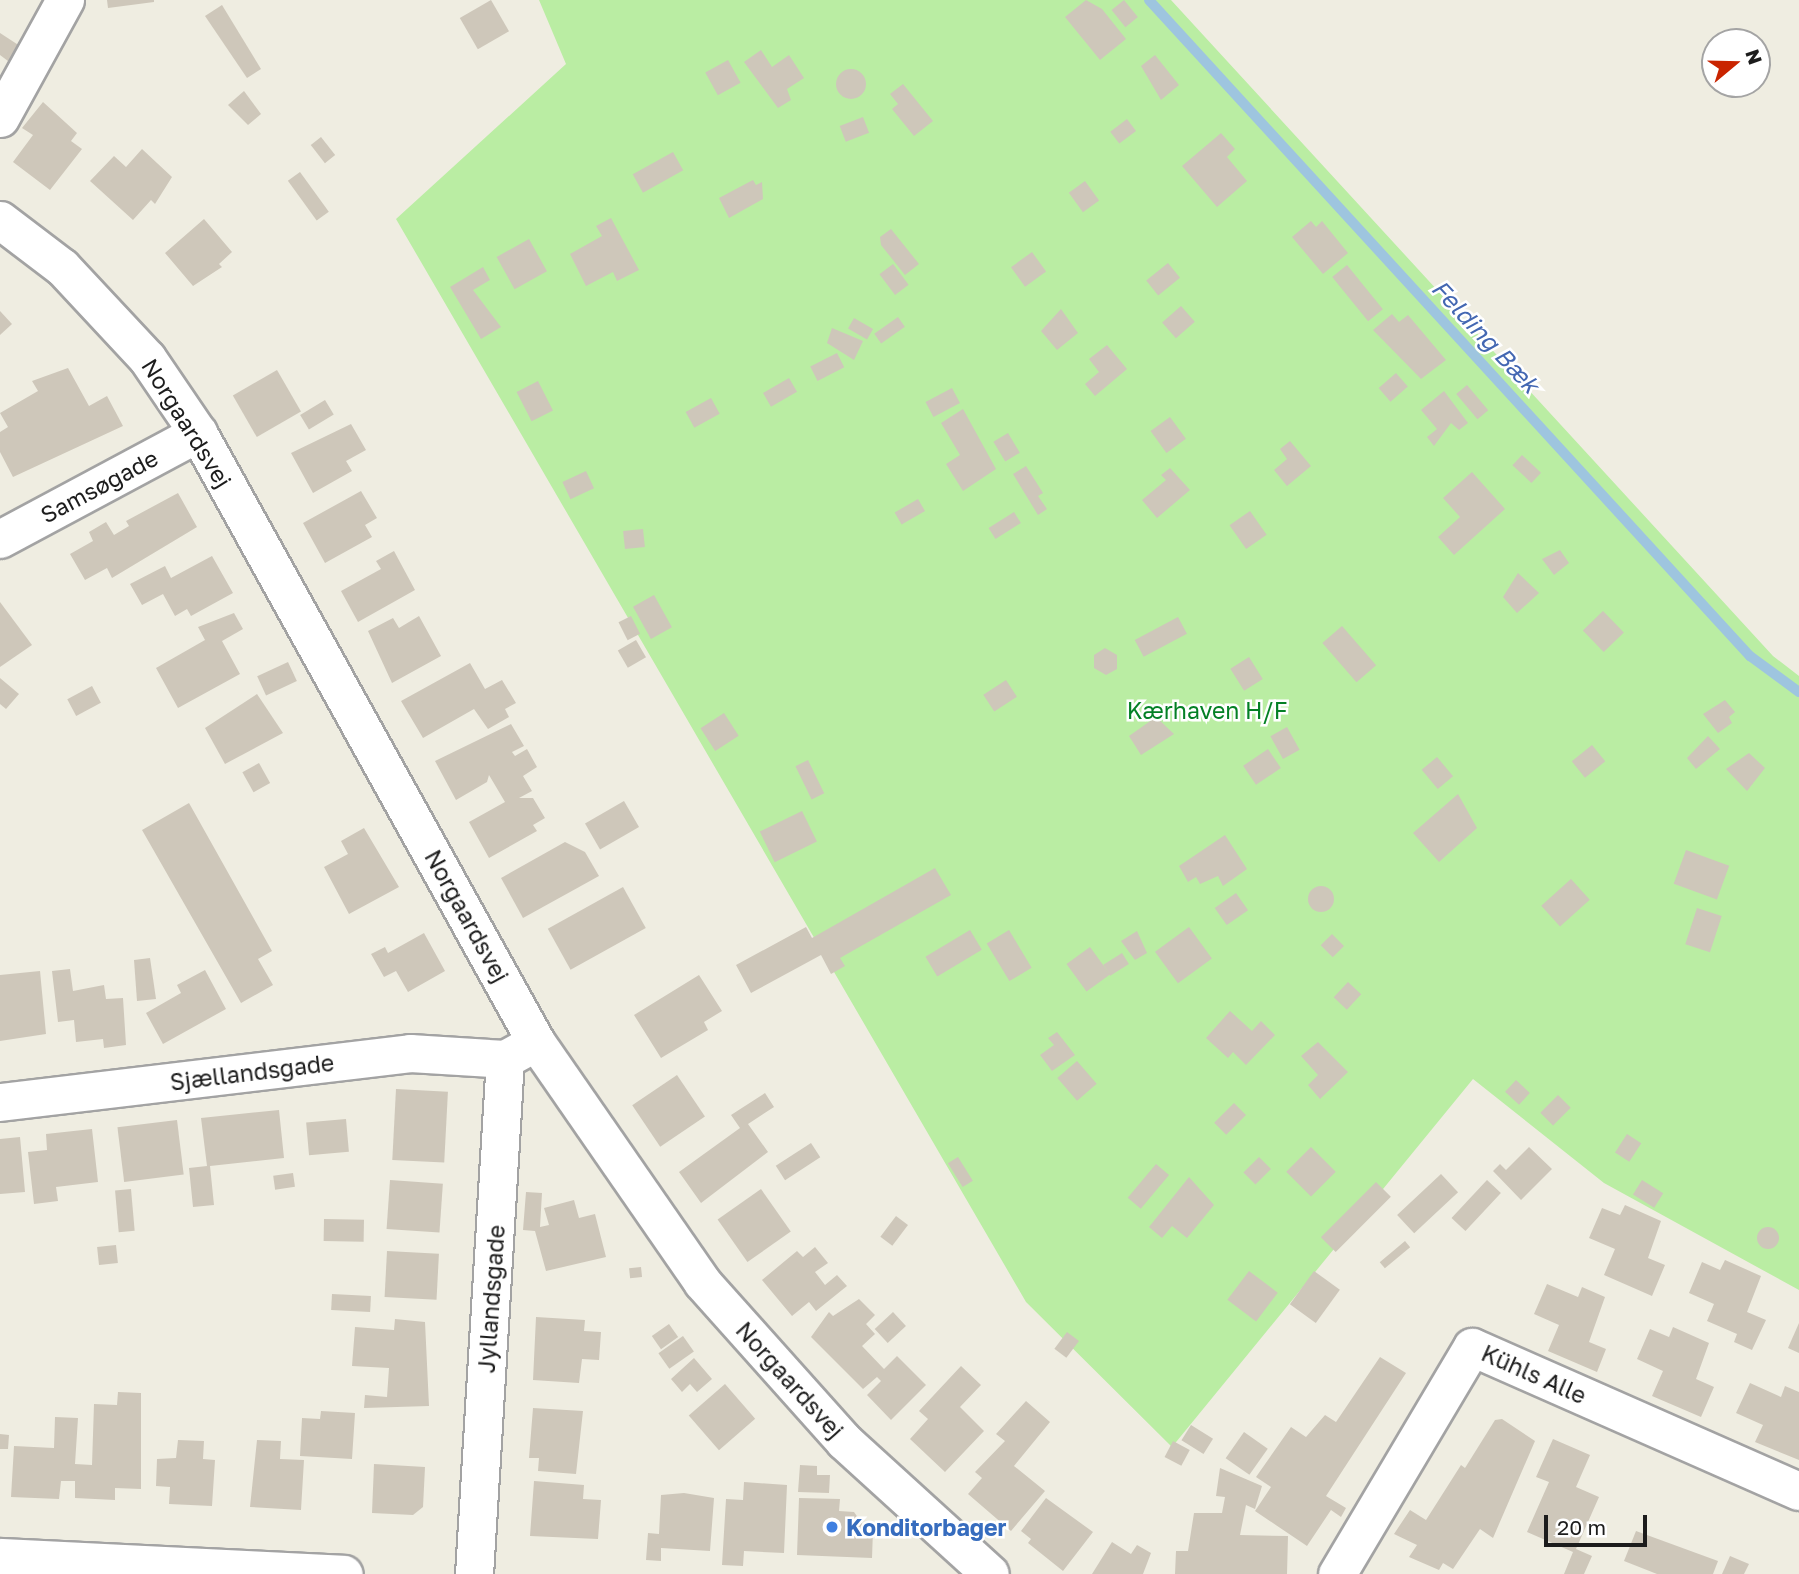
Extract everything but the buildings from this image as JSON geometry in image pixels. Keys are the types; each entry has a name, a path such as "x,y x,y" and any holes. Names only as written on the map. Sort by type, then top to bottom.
{"street":[{"path":"0,118 65,0"},
{"name":"Norgaardsvej","path":"0,220 62,267 148,358 198,433 521,1051 702,1282 844,1441 990,1574"},
{"name":"Samsøgade","path":"0,539 198,433"},
{"name":"Sjællandsgade","path":"0,1101 410,1053 521,1051"},
{"name":"Jyllandsgade","path":"474,1574 521,1051"},
{"name":"Kühls Alle","path":"1336,1574 1472,1347 1799,1491"},
{"path":"0,1557 344,1574"}],"green space":[{"name":"Kærhaven H/F","path":"539,0 1171,0 1773,656 1799,676 1799,1290 1604,1183 1473,1079 1172,1447 1026,1302 396,219 566,64"}],"waterway":[{"name":"Felding Bæk","path":"1149,0 1750,656 1799,692"}],"place":[{"name":"Konditorbager","path":"832,1527"}]}
